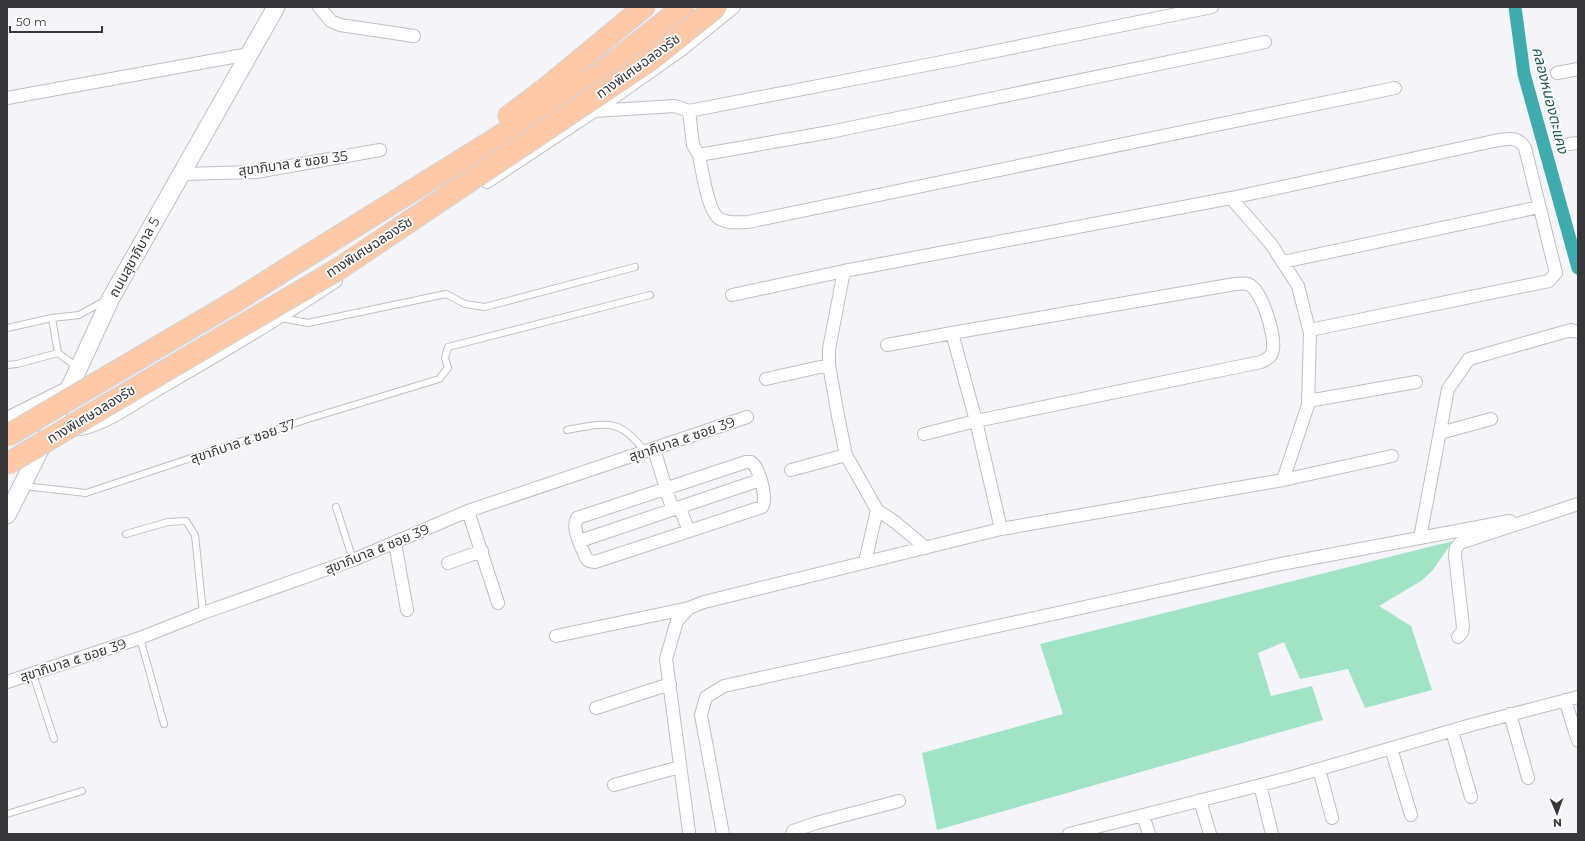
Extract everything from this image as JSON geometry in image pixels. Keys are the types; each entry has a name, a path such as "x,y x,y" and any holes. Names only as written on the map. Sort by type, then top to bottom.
{"highway":[{"path":"376,213 545,89 644,7"},
{"name":"ทางพิเศษฉลองรัช","path":"7,436 236,301 595,77 683,7"},
{"name":"ทางพิเศษฉลองรัช","path":"7,464 340,268 650,60 716,7"}],"main road":[{"name":"ถนนสุขาภิบาล 5","path":"7,515 15,494 50,430 111,298 276,7"}],"street":[{"path":"319,7 331,20 340,25 414,36"},
{"path":"50,430 69,432 104,421 281,318 593,112 681,50 734,7"},
{"path":"593,112 675,106 688,111 960,59 1212,7"},
{"path":"699,156 830,132 1265,42"},
{"path":"7,98 249,54"},
{"path":"1557,73 1578,69"},
{"path":"688,111 693,145 699,156 710,205 714,215 721,220 729,222 748,222 1396,88"},
{"path":"732,295 844,271 1231,198 1486,142 1511,138 1521,141 1525,148 1556,273 1549,281 1310,330"},
{"name":"สุขาภิบาล ๕ ซอย 35","path":"182,174 256,172 380,150"},
{"path":"1231,198 1271,244 1298,286 1310,330 1308,401 1284,480"},
{"path":"1283,262 1539,207"},
{"path":"844,271 829,349 829,365 846,455 877,510 895,522 926,548"},
{"path":"887,345 1235,284 1248,284 1256,291 1270,321 1273,350 1269,358 1261,362 976,421 924,434"},
{"path":"1420,538 1448,389 1469,359 1575,327"},
{"path":"952,333 976,421 1001,529"},
{"path":"766,379 829,365"},
{"path":"1308,401 1416,382"},
{"path":"7,418 69,387"},
{"name":"สุขาภิบาล ๕ ซอย 39","path":"7,682 140,638 203,613 353,560 468,511 747,417"},
{"path":"1440,433 1491,419"},
{"path":"649,450 666,488 671,505 681,511 689,530"},
{"path":"791,470 846,455"},
{"path":"556,636 689,608 704,602 1001,529 1284,480 1392,456"},
{"path":"746,462 754,463 764,492 764,503 762,507 595,562 589,561 586,558 575,529 577,518 666,488 746,462"},
{"path":"580,541 760,480"},
{"path":"1458,637 1464,627 1455,555 1456,548 1460,544 1578,504"},
{"path":"865,562 877,510"},
{"path":"468,511 498,603"},
{"path":"723,834 702,715 706,697 724,686 1281,564 1510,521"},
{"path":"395,543 407,610"},
{"path":"448,563 482,551"},
{"path":"689,608 677,621 666,659 689,834"},
{"path":"596,708 670,684"},
{"path":"1069,834 1092,831 1143,815 1319,769 1452,730 1578,697"},
{"path":"1565,700 1578,741"},
{"path":"1510,714 1528,778"},
{"path":"1452,730 1471,797"},
{"path":"1391,748 1411,815"},
{"path":"614,785 680,767"},
{"path":"1319,769 1332,818"},
{"path":"1260,785 1272,834"},
{"path":"1200,800 1210,834"},
{"path":"792,834 794,831 816,822 899,801"},
{"path":"1143,815 1148,834"}],"lane":[{"path":"281,318 308,323 446,294 465,304 485,307 635,267"},
{"name":"สุขาภิบาล ๕ ซอย 37","path":"15,494 86,493 308,419 440,379 448,368 444,358 448,347 650,295"},
{"path":"7,328 52,318 79,315 111,298"},
{"path":"52,318 58,353 78,368"},
{"path":"7,365 17,364 58,353"},
{"path":"567,430 600,423 619,428 634,437 649,450"},
{"path":"336,507 353,560"},
{"path":"126,534 168,522 186,521 195,535 203,613"},
{"path":"140,638 164,724"},
{"path":"33,674 54,739"},
{"path":"7,814 82,791"}],"green space":[{"path":"1453,541 1432,571 1421,581 1379,606 1411,626 1432,690 1365,708 1348,669 1300,679 1284,642 1258,653 1271,696 1312,686 1323,720 937,830 922,753 1063,714 1040,644"}],"waterway":[{"name":"คลองหนองตะแคง","path":"1515,7 1524,74 1578,268"}]}
